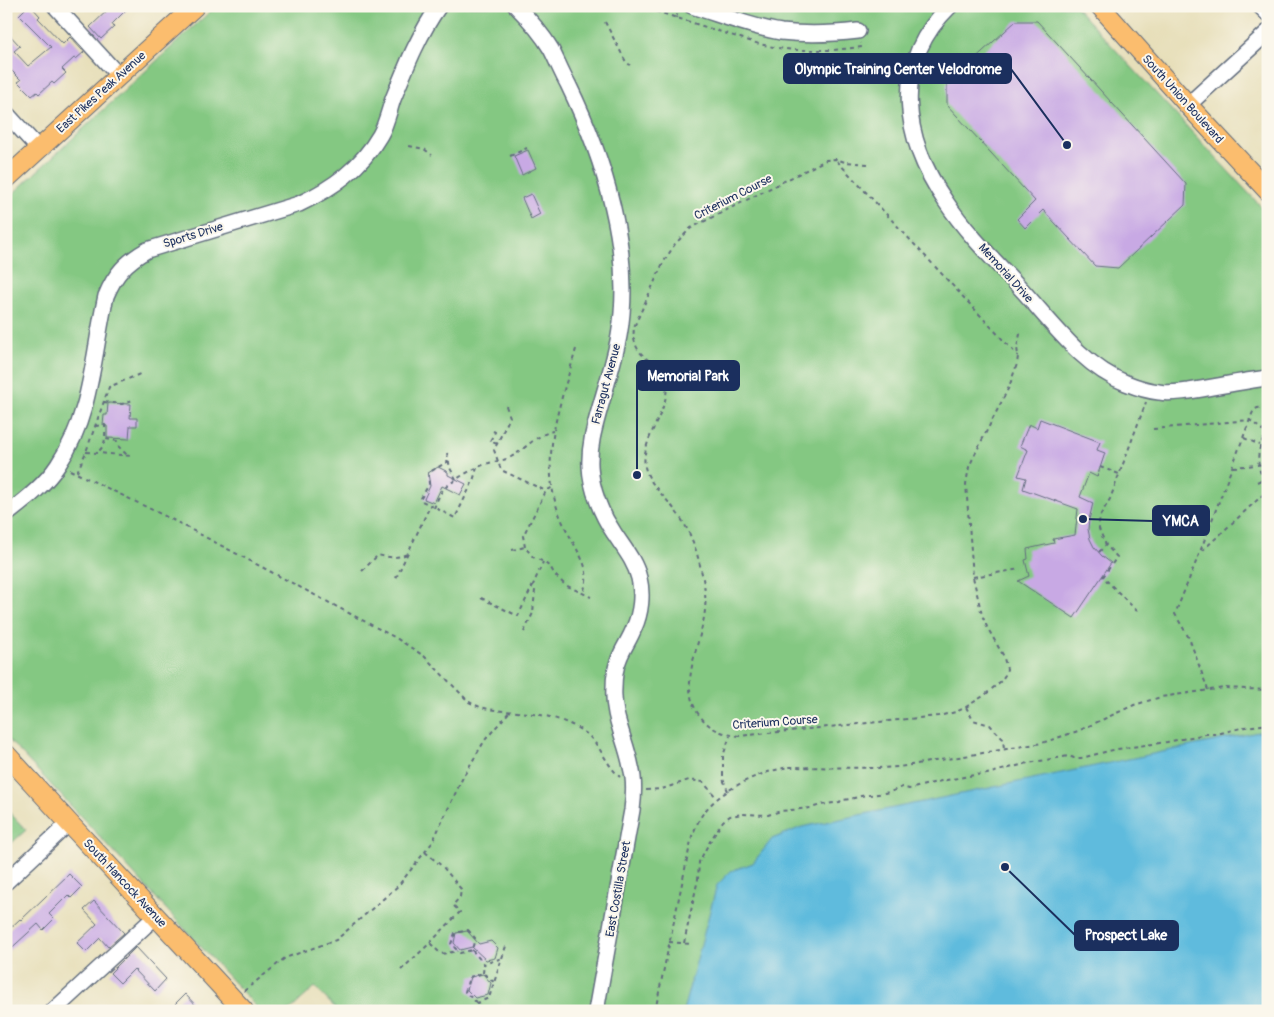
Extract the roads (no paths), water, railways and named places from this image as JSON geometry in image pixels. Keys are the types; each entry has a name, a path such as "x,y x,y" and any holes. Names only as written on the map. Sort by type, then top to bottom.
{"main road":[{"name":"East Pikes Peak Avenue","path":"6,179 196,6"},
{"name":"South Union Boulevard","path":"1100,6 1268,191"},
{"name":"South Hancock Avenue","path":"6,754 239,1005"}],"street":[{"path":"55,6 119,76"},
{"name":"Sports Drive","path":"6,516 42,485 69,447 82,414 91,381 106,296 118,273 127,263 147,250 299,204 340,181 363,159 381,134 413,51 439,6"},
{"name":"Farragut Avenue","path":"516,6 550,48 578,106 599,163 616,227 622,278 622,310 619,336 592,437 590,464 593,488 601,508 612,531 636,568 639,579 640,602 638,617 634,630 618,660 613,690 616,719 632,767"},
{"path":"692,6 780,32 822,34 858,32"},
{"name":"Memorial Drive","path":"950,6 939,17 922,43 912,72 909,106 914,138 932,178 946,202 963,225 1076,348 1099,369 1112,376 1126,383 1150,390 1174,393 1268,378"},
{"path":"1260,6 1268,14"},
{"path":"1188,105 1268,32"},
{"path":"6,113 39,149"},
{"name":"East Costilla Street","path":"596,1011 632,810 634,784 632,767"},
{"path":"6,882 70,823"},
{"path":"53,1011 156,916"}],"water":[{"path":"1268,730 1268,1011 683,1011 717,885 731,871 753,863 772,839 802,827"}],"place":[{"name":"Olympic Training Center Velodrome","path":"1067,145"},
{"name":"Memorial Park","path":"637,475"},
{"name":"YMCA","path":"1083,519"},
{"name":"Prospect Lake","path":"1005,867"}]}
